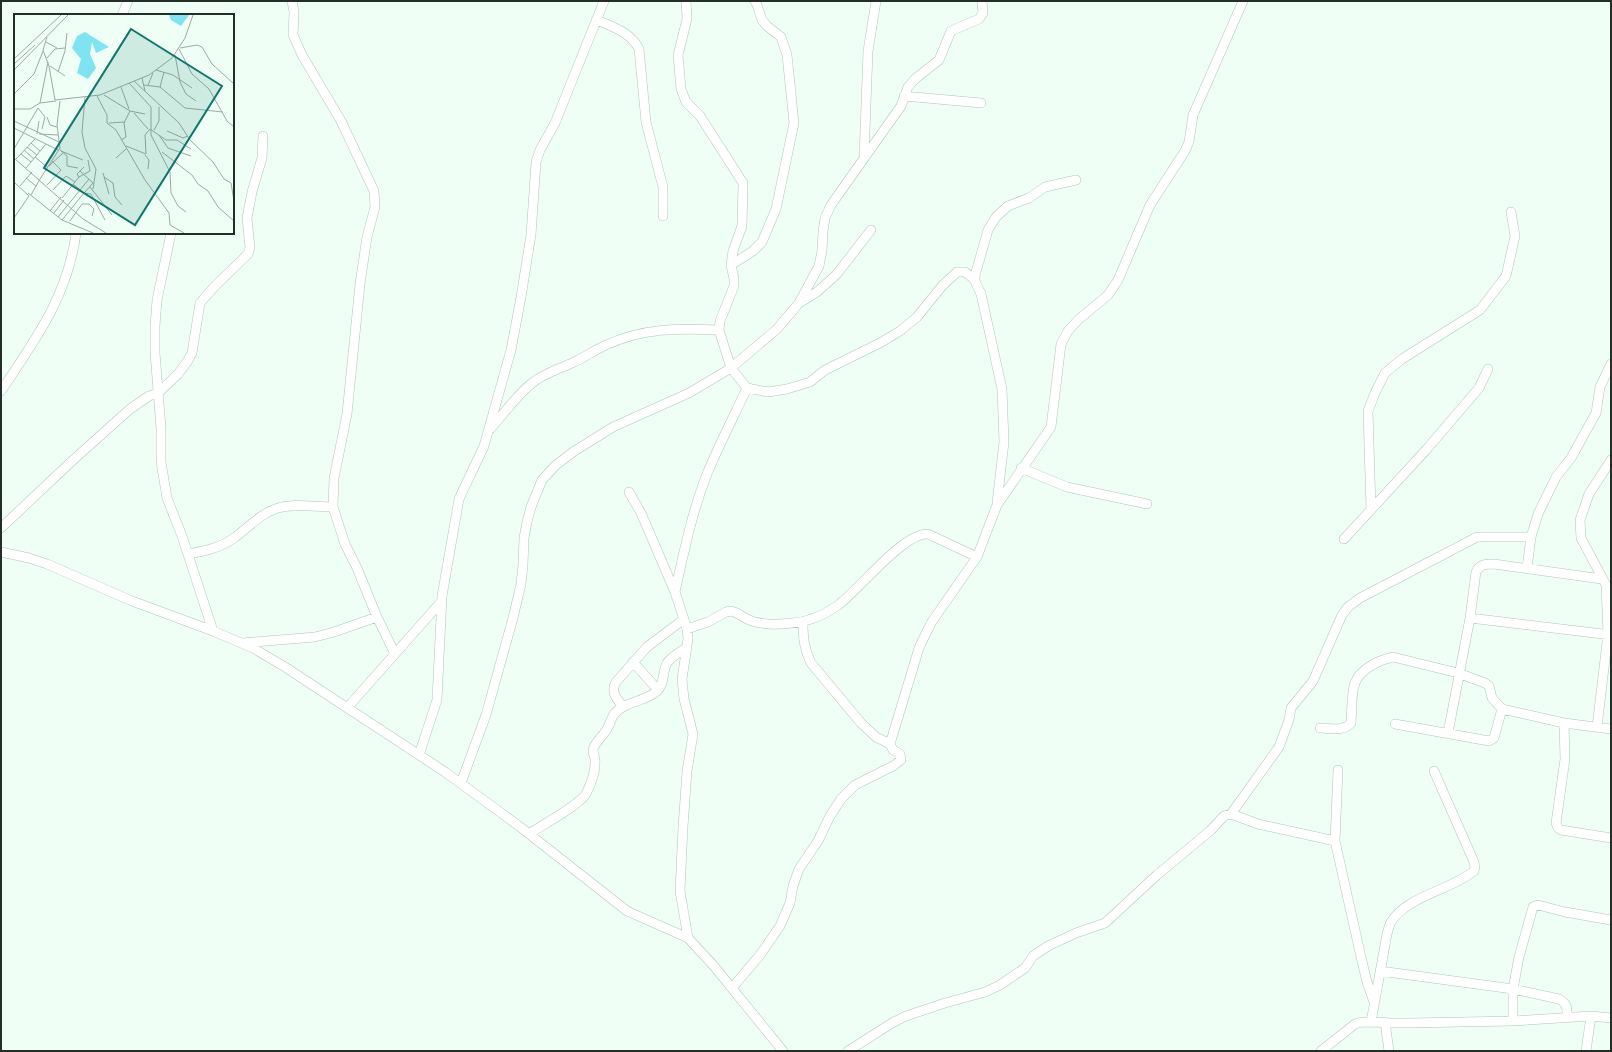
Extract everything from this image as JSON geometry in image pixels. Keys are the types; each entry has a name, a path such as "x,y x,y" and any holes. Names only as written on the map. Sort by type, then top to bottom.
{"street":[{"path":"122,14 128,1"},
{"path":"292,1 294,12 293,34 302,56 341,121 372,184 375,196 375,207 366,237 347,414 334,478 333,507 345,544 395,654"},
{"path":"419,755 436,700 441,602 459,499 484,446 511,350 531,235 536,162 540,150 555,123 604,1"},
{"path":"686,1 687,19 678,55 681,89 686,102 700,116 743,184 742,226 733,251 731,265 734,286 720,321 719,330 731,368 747,388 768,392 787,389 810,382 825,370 880,343 900,331 917,317 942,286 957,272 965,272 974,279 981,294 1002,389 1004,442 997,505"},
{"path":"731,265 753,251 762,242 776,210 794,123 787,55 781,37 762,20 755,1"},
{"path":"864,160 868,51 876,1"},
{"path":"461,783 486,715 513,618 523,565 524,538 527,522 531,507 542,480 562,460 613,427 689,393 731,368 777,329 799,303 819,266 825,218 831,205 901,106 908,88 915,79 939,60 952,31 979,19 983,13 982,1"},
{"path":"890,744 919,648 931,623 977,557 997,505 1021,468 1051,427 1061,344 1068,331 1078,320 1108,295 1118,280 1150,205 1185,152 1193,115 1243,1"},
{"path":"597,20 625,33 636,42 639,49 646,122 663,187 662,216"},
{"path":"904,96 981,103"},
{"path":"1,528 130,409 149,396 158,393 178,374 187,362 192,353 195,341 198,309 205,296 248,254 250,248 247,218 252,192 262,158 263,136"},
{"path":"974,279 988,230 996,217 1008,206 1029,198 1045,187 1076,180"},
{"path":"1370,509 1368,411 1374,393 1385,373 1402,360 1480,310 1506,276 1515,236 1511,212"},
{"path":"799,303 817,292 836,275 871,230"},
{"path":"1,391 38,336 55,306 74,248 76,234"},
{"path":"171,234 157,300 155,353 161,428 161,462 163,481 167,498 188,554 213,630"},
{"path":"488,432 516,397 532,382 573,363 607,344 629,336 663,330 680,328 719,330"},
{"path":"1527,568 1531,537 1538,514 1556,477 1571,458 1596,413 1600,387 1611,364"},
{"path":"1344,538 1426,450 1479,388 1488,369"},
{"path":"675,592 684,548 707,474 747,388"},
{"path":"1597,727 1609,635 1606,583 1581,538 1580,520 1589,494 1611,460"},
{"path":"1021,468 1067,487 1147,504"},
{"path":"629,492 641,513 675,592 687,629 682,679 686,710 693,734 687,771 680,891 688,938"},
{"path":"188,554 221,546 267,512 277,508 291,506 333,507"},
{"path":"687,629 708,622 726,612 731,611 747,619 758,622 785,624 803,622 836,606 865,581 894,551 914,537 923,534 928,534 977,557"},
{"path":"1231,814 1279,747 1289,720 1291,708 1312,681 1342,614 1348,607 1360,598 1477,537 1531,537"},
{"path":"1,552 29,558 47,564 132,601 213,630 242,643 285,666 461,783 627,911 688,938 714,965 783,1051"},
{"path":"1448,733 1458,673 1470,618 1476,572 1479,566 1494,564 1527,568 1606,583"},
{"path":"347,708 441,602"},
{"path":"242,643 315,637 334,632 377,616"},
{"path":"1470,618 1609,635"},
{"path":"623,707 614,692 614,687 633,662 662,635 684,619"},
{"path":"732,988 763,950 780,926 790,903 793,886 799,869 818,841 838,803 855,785 894,766 901,760 900,754 893,750 890,744 876,737 861,724 810,663 804,641 803,622"},
{"path":"529,834 567,810 585,795 594,770 594,746 608,728 616,712 658,690 662,685 667,663 686,648"},
{"path":"1320,728 1344,729 1347,727 1351,723 1355,683 1359,675 1374,664 1384,659 1393,657 1458,673 1485,683 1489,686 1492,698 1502,709 1564,723 1611,729"},
{"path":"633,662 658,690"},
{"path":"1395,724 1489,742 1494,738 1502,709"},
{"path":"1564,723 1565,759 1556,823 1558,828 1561,830 1611,838"},
{"path":"1338,770 1336,841 1367,982 1375,1003"},
{"path":"1371,1022 1390,923 1408,906 1464,878 1474,871 1474,862 1434,771"},
{"path":"848,1051 892,1023 906,1016 985,992 1000,985 1025,968 1033,956 1048,946 1076,933 1105,923 1211,830 1224,816 1231,814 1258,824 1336,841"},
{"path":"1513,1021 1513,989 1519,957 1533,907 1538,905 1565,912 1611,920"},
{"path":"1380,971 1513,989 1559,999 1565,1002 1567,1006 1567,1017"},
{"path":"1586,1051 1591,1016"},
{"path":"1321,1051 1355,1024 1362,1022 1410,1023 1513,1021 1591,1016 1611,1018"},
{"path":"1385,1022 1389,1051"}]}
